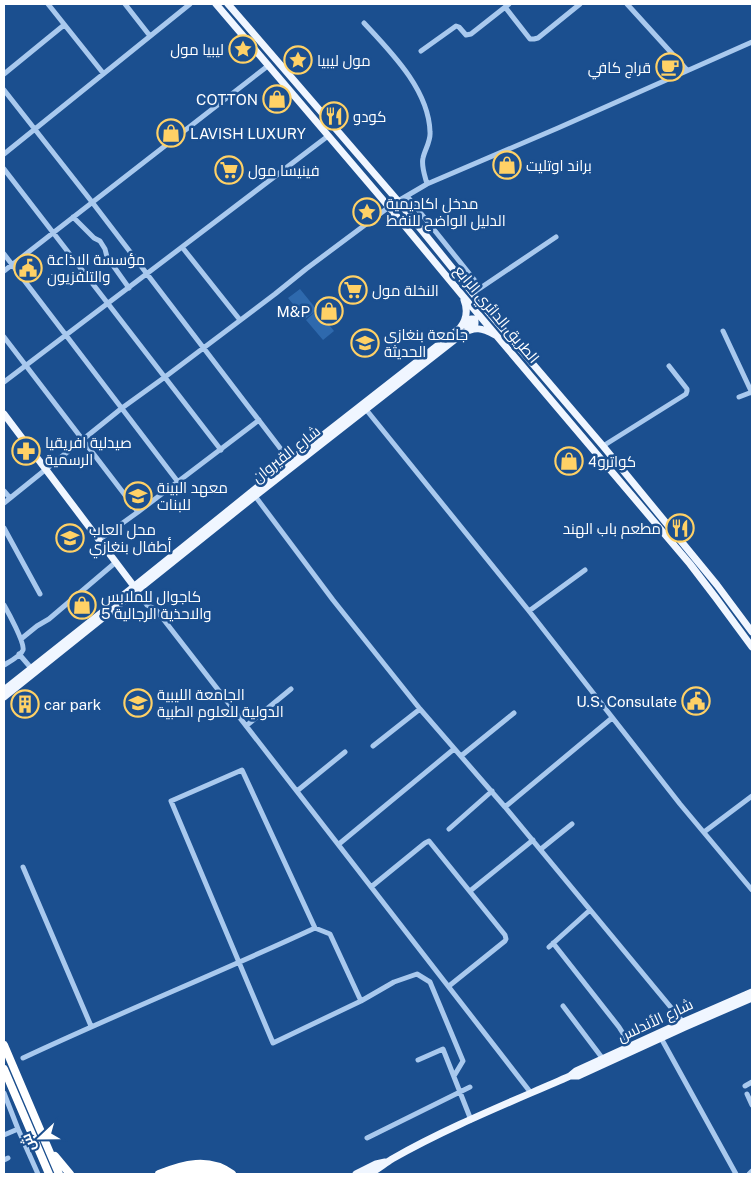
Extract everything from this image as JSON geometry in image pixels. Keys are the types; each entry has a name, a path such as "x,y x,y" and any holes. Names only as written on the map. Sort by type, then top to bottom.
{"highway":[{"path":"4,1045 60,1174"},
{"path":"4,1069 49,1174"},
{"path":"48,1146 70,1174"},
{"path":"159,1174 178,1167 201,1163 216,1166 232,1174"},
{"path":"175,1174 198,1169 222,1174"}],"main road":[{"name":"الطريق الدائري الرابع","path":"216,4 684,557 752,646"},
{"name":"الطريق الدائري الرابع","path":"228,4 398,201 473,293 603,446 752,632"},
{"path":"462,295 467,312 463,329 480,328 498,336"},
{"name":"شارع القيروان","path":"4,690 255,496 463,329"},
{"name":"شارع القيروان","path":"4,697 290,461 365,407"},
{"path":"4,414 136,588"},
{"path":"736,624 739,620 743,619"},
{"name":"شارع الأندلس","path":"369,1174 390,1160 424,1142 752,992"},
{"name":"شارع الأندلس","path":"570,1076 578,1076 752,998"},
{"name":"شارع الأندلس","path":"356,1174 376,1164 390,1160"}],"street":[{"path":"48,4 103,74"},
{"path":"125,4 150,36"},
{"path":"4,154 190,4"},
{"path":"421,51 456,26 459,26 466,35 471,34 507,5 530,39 538,38 580,4"},
{"path":"637,4 629,6 687,70"},
{"path":"364,23 400,64 422,98 430,135 422,162 427,184"},
{"path":"4,74 64,24"},
{"path":"398,201 427,184 752,42"},
{"path":"4,271 269,65"},
{"path":"4,90 290,461"},
{"path":"4,382 328,136"},
{"path":"4,169 221,450"},
{"path":"407,196 480,287"},
{"path":"4,503 122,408 389,207"},
{"path":"74,217 94,238 100,241 105,249 107,258 129,288"},
{"path":"473,293 556,237"},
{"path":"182,247 240,320"},
{"path":"4,254 178,482"},
{"path":"723,330 752,392 739,397"},
{"path":"4,337 138,512"},
{"path":"603,446 686,394 687,389 669,366"},
{"path":"365,407 530,611 662,781 752,889"},
{"path":"99,540 259,420"},
{"path":"4,491 10,498"},
{"path":"255,496 333,600 420,709 506,807 683,1022"},
{"path":"4,528 40,594"},
{"path":"21,639 37,626 50,619 116,562"},
{"path":"530,611 585,570"},
{"path":"136,588 147,605 157,611 339,844 531,1094"},
{"path":"4,605 23,647 19,654 4,665"},
{"path":"19,654 31,668"},
{"path":"246,726 291,689"},
{"path":"373,746 420,709"},
{"path":"461,756 514,713"},
{"path":"506,807 612,718"},
{"path":"339,844 454,749"},
{"path":"297,791 345,752"},
{"path":"362,1001 330,934 315,928 242,770 171,802 273,1043 362,1001 394,982 417,974 430,982 463,1061 454,1076"},
{"path":"449,828 492,791"},
{"path":"704,832 752,796"},
{"path":"541,849 572,824"},
{"path":"470,891 533,840"},
{"path":"371,887 425,842 429,841 505,935 506,939 449,986"},
{"path":"23,867 91,1026"},
{"path":"590,910 551,945 619,1027 631,1046"},
{"path":"23,1058 91,1026 240,963 315,928"},
{"path":"563,1006 603,1059"},
{"path":"661,1038 736,1174"},
{"path":"418,1060 443,1049 471,1120"},
{"path":"745,1086 752,1082"},
{"path":"367,1138 470,1087"},
{"path":"4,1094 38,1174"},
{"path":"747,1094 752,1105"},
{"path":"4,1135 18,1129"},
{"path":"749,1174 752,1171"}],"shaded area":[{"path":"300,289 317,310 305,319 288,298"},
{"path":"317,310 334,331 323,340 306,320"}],"place":[{"name":"ليبيا مول","path":"243,49"},
{"name":"مول ليبيا","path":"298,60"},
{"name":"قراج كافي","path":"670,67"},
{"name":"COTTON","path":"277,99"},
{"name":"كودو","path":"334,116"},
{"name":"LAVISH LUXURY","path":"171,133"},
{"name":"براند اوتليت","path":"507,165"},
{"name":"فينيسا مول","path":"229,170"},
{"name":"مدخل اكاديمية الدليل الواضح للنفط","path":"367,212"},
{"name":"مؤسسة الاذاعة والتلفزيون","path":"28,268"},
{"name":"النخلة مول","path":"353,290"},
{"name":"M&P","path":"329,311"},
{"name":"جامعة بنغازي الحديثة","path":"365,343"},
{"name":"صيدلية افريقيا الرسمية","path":"26,451"},
{"name":"كواترو4","path":"569,461"},
{"name":"معهد البينة للبنات","path":"138,496"},
{"name":"مطعم باب الهند","path":"680,528"},
{"name":"محل العاب أطفال بنغازي","path":"70,538"},
{"name":"كاجوال للملابس والاحذية الرجالية 5","path":"82,605"},
{"name":"U.S. Consulate","path":"696,701"},
{"name":"الجامعة الليبية الدولية للعلوم الطبية","path":"138,703"},
{"name":"car park","path":"25,704"}]}
